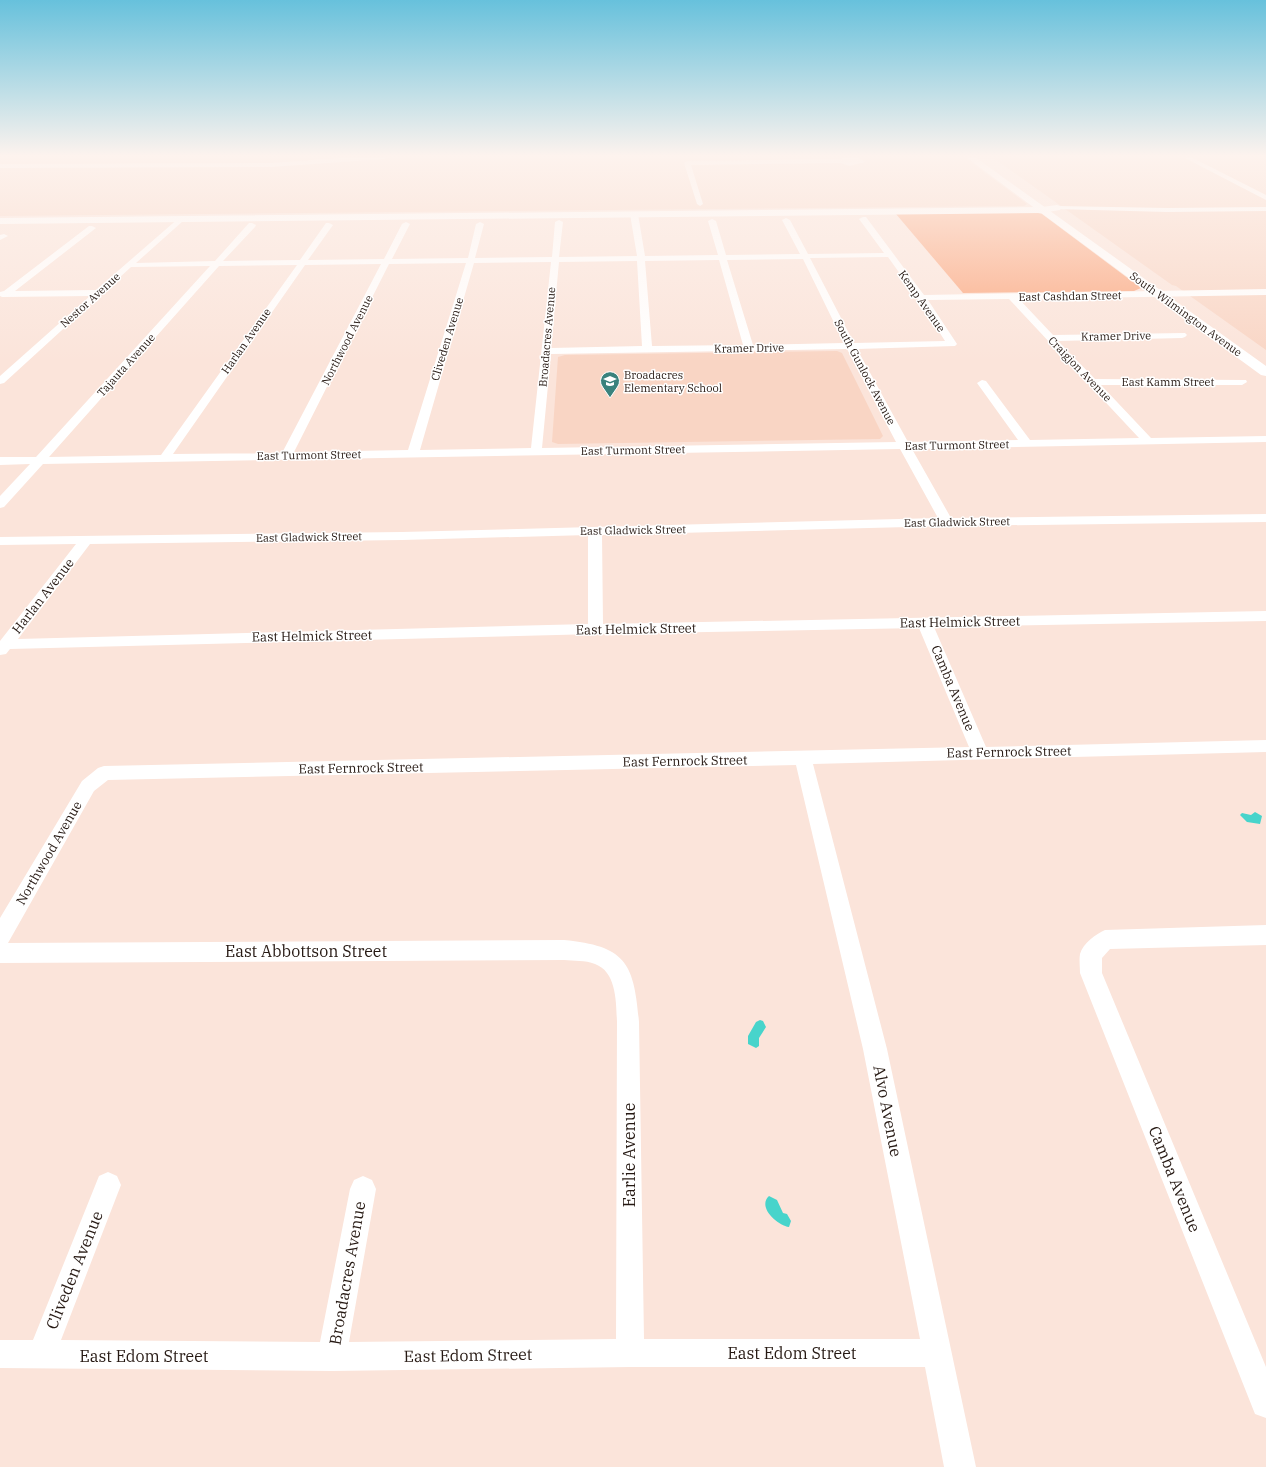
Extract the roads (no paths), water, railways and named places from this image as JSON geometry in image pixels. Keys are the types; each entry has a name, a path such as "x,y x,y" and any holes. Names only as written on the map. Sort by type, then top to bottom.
{"main road":[{"name":"South Wilmington Avenue","path":"1065,225 1160,289 1266,372"},
{"name":"South Wilmington Avenue","path":"1160,289 1175,294 1266,359"}],"street":[{"name":"Nestor Avenue","path":"0,381 174,225"},
{"name":"Tajauta Avenue","path":"0,504 252,225"},
{"name":"Harlan Avenue","path":"165,458 301,262 329,225"},
{"name":"Northwood Avenue","path":"287,455 405,225"},
{"name":"Cliveden Avenue","path":"413,454 471,260 480,225"},
{"name":"Broadacres Avenue","path":"536,452 559,225"},
{"path":"636,225 641,257 647,348"},
{"path":"713,225 749,348"},
{"name":"South Gunlock Avenue","path":"789,225 904,446 947,522"},
{"name":"Kemp Avenue","path":"868,225 922,298 952,344"},
{"path":"3,294 92,228"},
{"path":"130,265 641,257 890,255"},
{"name":"East Cashdan Street","path":"922,298 1012,297 1160,289"},
{"path":"1175,294 1266,292"},
{"path":"3,294 97,293"},
{"name":"Craigjon Avenue","path":"1012,297 1094,382 1148,441"},
{"name":"Kramer Drive","path":"1050,338 1182,335"},
{"name":"Kramer Drive","path":"546,351 647,348 749,348 952,344"},
{"name":"East Kamm Street","path":"1094,382 1242,382"},
{"path":"982,383 1027,444"},
{"name":"East Turmont Street","path":"0,461 1266,439"},
{"name":"East Gladwick Street","path":"0,542 595,531 947,522 1266,518"},
{"path":"595,531 596,629"},
{"name":"Harlan Avenue","path":"3,647 85,541"},
{"name":"East Helmick Street","path":"3,647 596,629 1266,616"},
{"name":"Camba Avenue","path":"925,623 980,753"},
{"name":"East Fernrock Street","path":"104,773 803,758 1266,746"},
{"name":"Alvo Avenue","path":"803,758 875,1049 960,1467"},
{"name":"Northwood Avenue","path":"0,937 88,786 104,773"},
{"name":"Camba Avenue","path":"1266,935 1105,940 1091,954 1091,973 1266,1403"},
{"name":"East Abbottson Street","path":"0,953 564,950 596,954 610,961"},
{"name":"Earlie Avenue","path":"610,961 617,967 621,978 626,996 628,1022 630,1353"},
{"name":"Cliveden Avenue","path":"41,1355 108,1186"},
{"name":"Broadacres Avenue","path":"332,1357 363,1189"},
{"name":"East Edom Street","path":"0,1354 332,1357 630,1353 937,1353"}],"water":[{"path":"1255,812 1262,816 1260,824 1247,822 1240,815 1242,813 1251,815"},
{"path":"760,1020 763,1021 766,1027 759,1038 759,1046 756,1048 748,1044 748,1036 756,1022"},
{"path":"769,1196 777,1200 783,1213 787,1214 791,1221 789,1227 779,1223 770,1215 765,1205"}],"place":[{"name":"Broadacres Elementary School","path":"610,398"}]}
